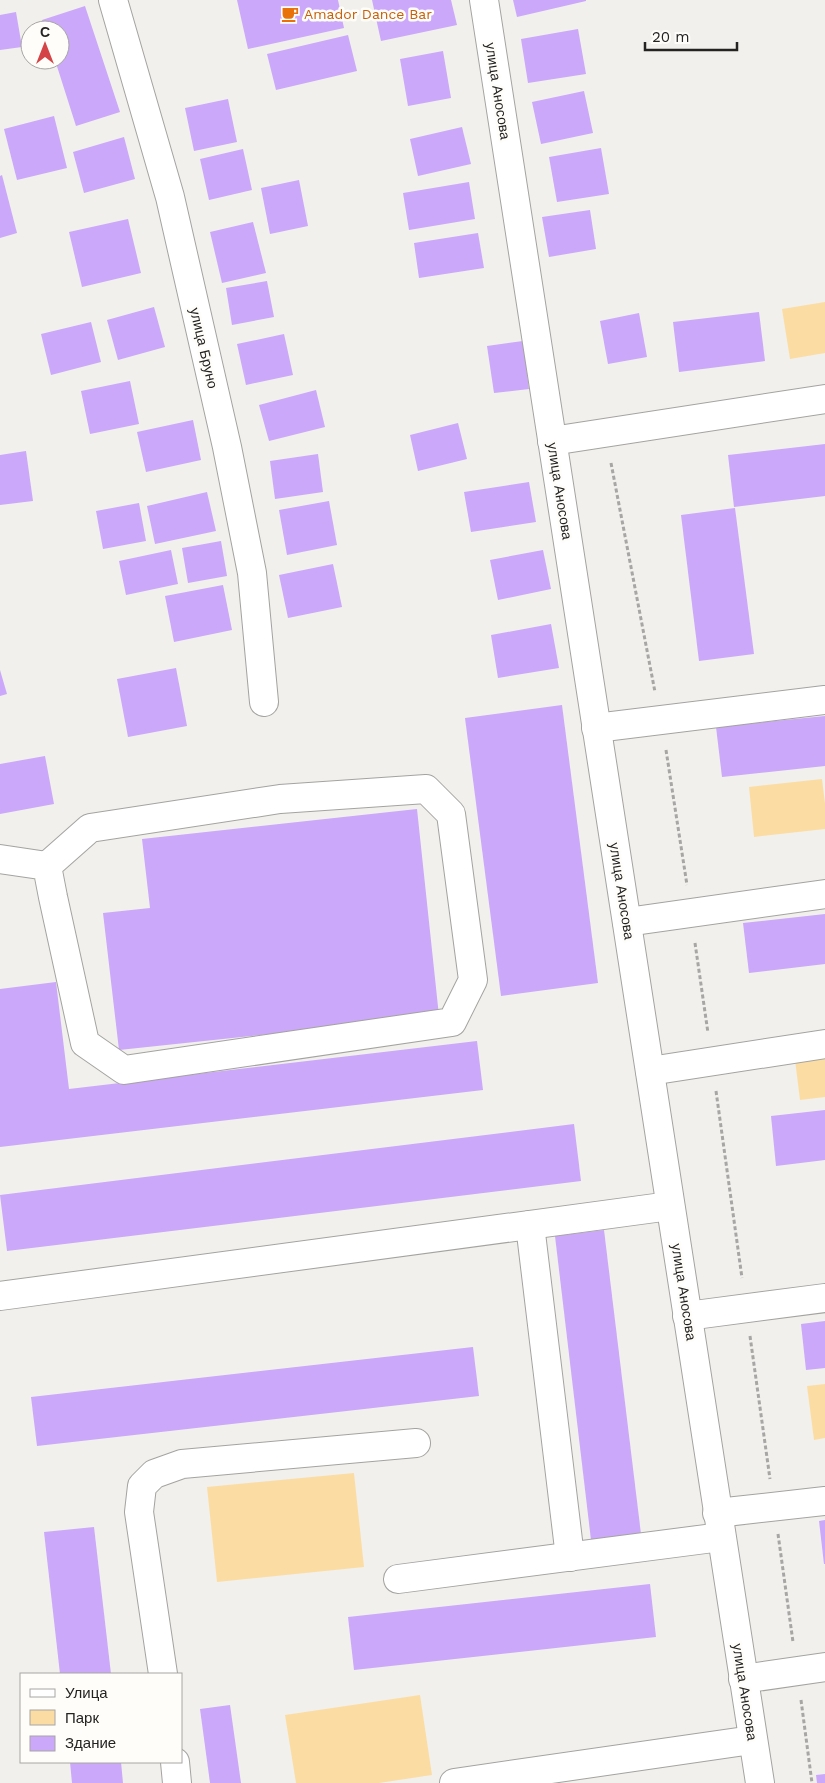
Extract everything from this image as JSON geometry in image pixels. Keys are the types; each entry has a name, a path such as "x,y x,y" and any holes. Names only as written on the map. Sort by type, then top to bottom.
{"street":[{"name":"улица Бруно","path":"113,0 170,197 227,447 252,573 264,702"},
{"name":"улица Аносова","path":"484,0 760,1783"},
{"path":"552,441 825,399"},
{"path":"596,728 825,700"},
{"path":"0,859 47,866 90,828 280,799 426,789 451,814 473,980 452,1022 124,1070 85,1043 47,866"},
{"path":"627,922 825,894"},
{"path":"650,1071 825,1044"},
{"path":"0,1296 670,1206"},
{"path":"530,1225 570,1557"},
{"path":"687,1316 825,1298"},
{"path":"163,1673 139,1512 142,1486 154,1474 182,1464 416,1443"},
{"path":"398,1579 570,1557 719,1525 774,1506 825,1501"},
{"path":"744,1679 825,1667"},
{"path":"454,1783 752,1740"},
{"path":"175,1763 177,1783"}],"path":[{"path":"606,432 661,720 691,913 812,1783"}],"green space":[{"path":"825,302 825,353 790,359 782,309"},
{"path":"822,779 825,803 825,829 754,837 749,787"},
{"path":"825,1057 825,1097 800,1100 795,1060"},
{"path":"825,1384 825,1438 814,1440 807,1386"},
{"path":"354,1473 364,1567 217,1582 207,1487"},
{"path":"420,1695 432,1775 379,1783 296,1783 285,1715"}],"building":[{"name":"Amador Dance Bar","path":"237,0 338,0 344,28 248,49"},
{"path":"372,0 451,0 457,25 381,41"},
{"path":"513,0 586,0 586,1 517,17"},
{"path":"85,6 120,112 76,126 58,70 70,70 70,20 42,20"},
{"path":"16,12 20,47 0,50 0,15"},
{"path":"578,29 586,74 528,83 521,39"},
{"path":"348,35 357,71 276,90 267,54"},
{"path":"443,51 451,98 408,106 400,59"},
{"path":"584,91 593,133 541,144 532,102"},
{"path":"228,99 237,142 194,151 185,108"},
{"path":"54,116 67,168 17,180 4,129"},
{"path":"462,127 471,164 418,176 410,139"},
{"path":"124,137 135,179 84,193 73,152"},
{"path":"601,148 609,194 557,202 549,157"},
{"path":"243,149 252,190 209,200 200,159"},
{"path":"2,175 17,233 0,238 0,176"},
{"path":"299,180 308,226 270,234 261,188"},
{"path":"469,182 475,219 409,230 403,193"},
{"path":"590,210 596,249 549,257 542,217"},
{"path":"128,219 141,273 82,287 69,232"},
{"path":"253,222 266,273 222,283 210,232"},
{"path":"478,233 484,268 419,278 414,243"},
{"path":"267,281 274,317 232,325 226,288"},
{"path":"154,307 165,347 118,360 107,320"},
{"path":"759,312 765,361 679,372 673,322"},
{"path":"639,313 647,357 608,364 600,321"},
{"path":"91,322 101,362 51,375 41,334"},
{"path":"284,334 293,375 246,385 237,344"},
{"path":"523,341 529,389 494,393 487,346"},
{"path":"130,381 139,424 90,434 81,391"},
{"path":"316,390 325,427 269,441 259,405"},
{"path":"193,420 201,460 146,472 137,432"},
{"path":"458,423 467,459 418,471 410,435"},
{"path":"825,444 825,496 734,507 728,455"},
{"path":"26,451 33,501 0,505 0,455"},
{"path":"318,454 323,492 275,499 270,461"},
{"path":"529,482 536,522 471,532 464,492"},
{"path":"207,492 216,531 155,544 147,506"},
{"path":"329,501 337,545 287,555 279,510"},
{"path":"139,503 146,541 103,549 96,511"},
{"path":"735,508 754,654 699,661 681,515"},
{"path":"221,541 227,576 188,583 182,548"},
{"path":"171,550 178,584 126,595 119,561"},
{"path":"543,550 551,589 498,600 490,560"},
{"path":"333,564 342,607 288,618 279,575"},
{"path":"223,585 232,630 174,642 165,596"},
{"path":"551,624 559,668 498,678 491,635"},
{"path":"176,668 187,726 128,737 117,679"},
{"path":"0,670 7,694 0,696"},
{"path":"562,705 598,983 501,996 465,718"},
{"path":"825,716 825,766 722,777 716,727"},
{"path":"45,756 54,804 0,814 0,764"},
{"path":"417,809 439,1016 119,1050 103,913 150,908 142,839"},
{"path":"825,914 825,964 749,973 743,923"},
{"path":"56,982 69,1089 477,1041 483,1090 0,1147 0,989"},
{"path":"825,1110 825,1160 776,1166 771,1116"},
{"path":"574,1124 581,1181 7,1251 0,1195"},
{"path":"604,1230 641,1534 591,1540 555,1236"},
{"path":"825,1321 825,1368 806,1370 801,1324"},
{"path":"473,1347 479,1396 37,1446 31,1397"},
{"path":"825,1520 825,1564 824,1564 819,1521"},
{"path":"94,1527 111,1673 60,1673 44,1532"},
{"path":"650,1584 656,1637 354,1670 348,1617"},
{"path":"230,1705 241,1783 210,1783 200,1709"},
{"path":"70,1763 121,1763 123,1783 72,1783"},
{"path":"825,1774 825,1783 817,1783 816,1775"}],"place":[{"name":"Amador Dance Bar","path":"290,14"}]}
